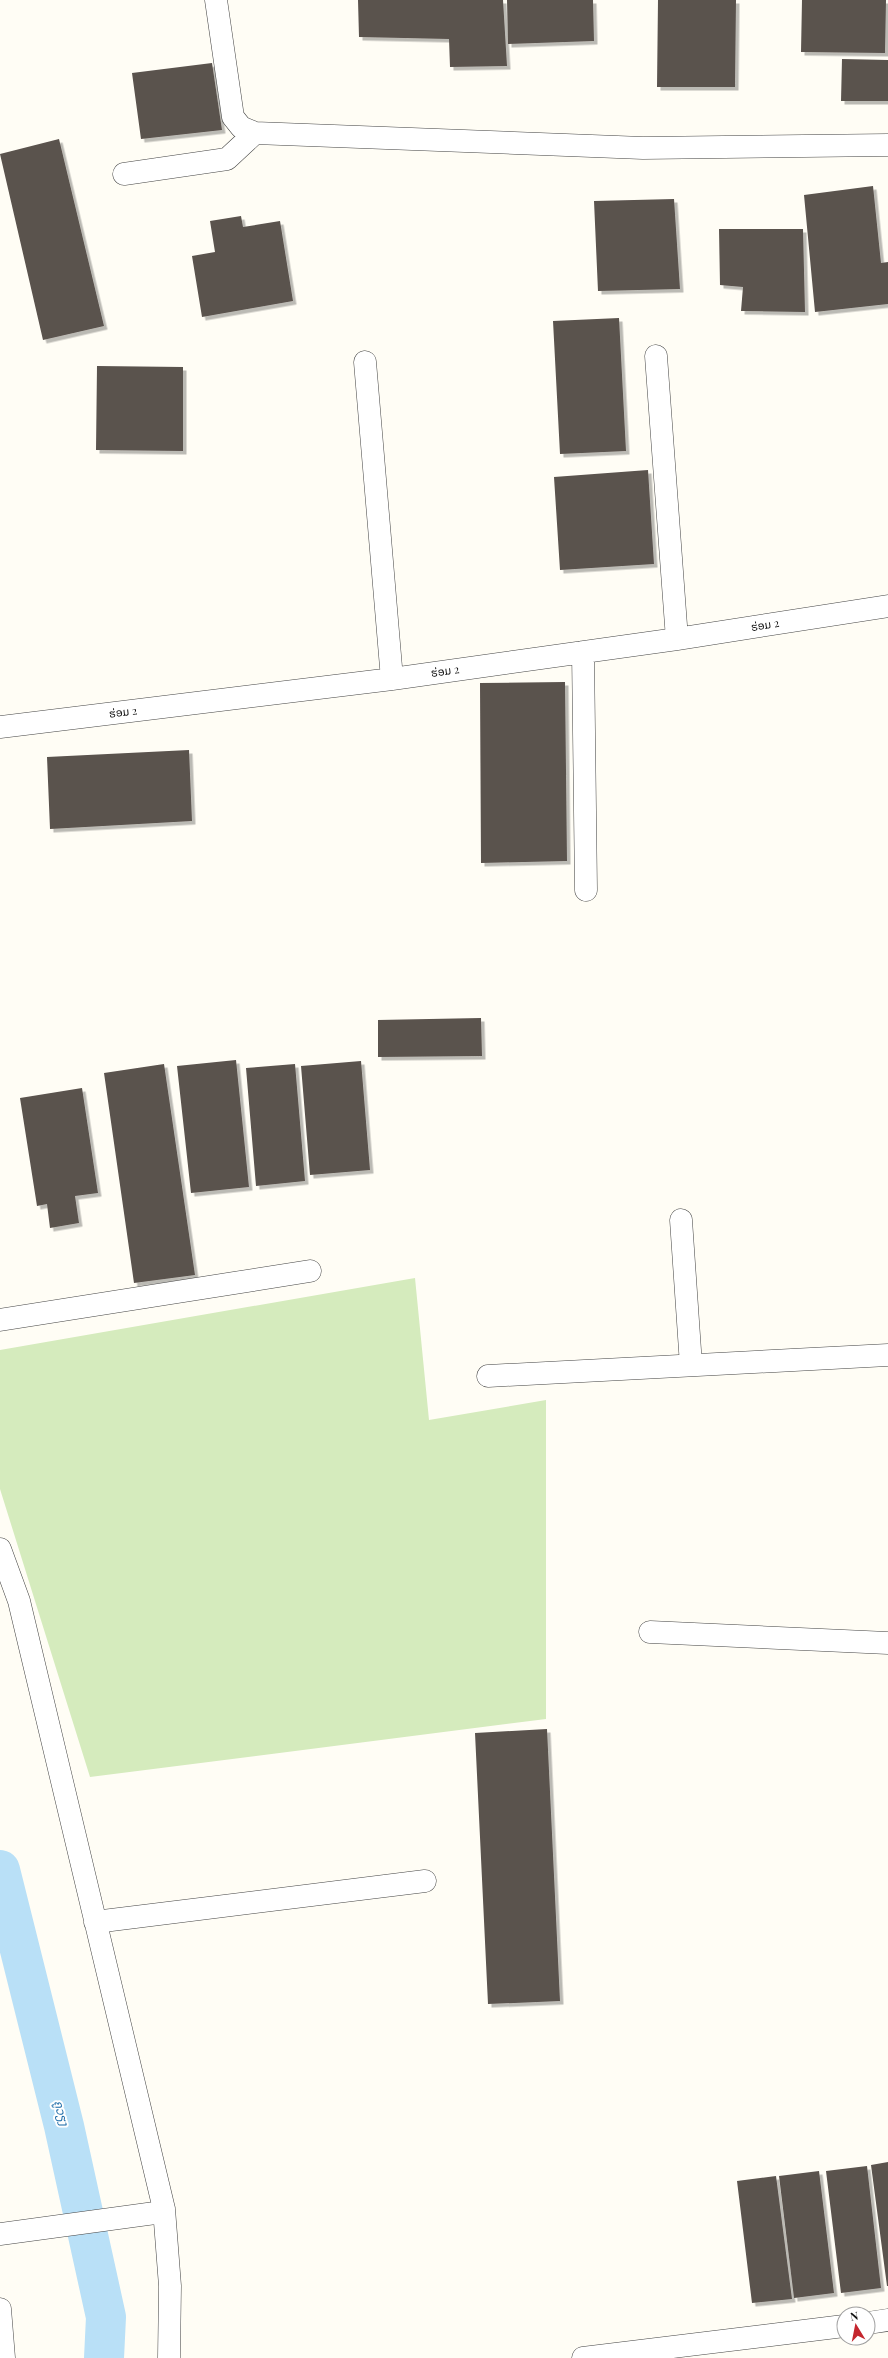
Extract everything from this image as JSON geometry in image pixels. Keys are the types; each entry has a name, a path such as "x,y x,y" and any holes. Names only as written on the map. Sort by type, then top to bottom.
{"street":[{"path":"216,0 233,117 241,127 255,133 643,148 888,145"},
{"path":"124,174 185,167 227,159 255,133"},
{"path":"656,356 677,639"},
{"path":"365,362 392,679"},
{"name":"ຮ່ອມ 2","path":"0,727 392,679 677,639 888,606"},
{"path":"582,652 586,890"},
{"path":"682,1220 691,1365"},
{"path":"0,1320 310,1271"},
{"path":"488,1376 888,1355"},
{"path":"1,1552 19,1601 95,1922 159,2211 170,2286 169,2358"},
{"path":"650,1632 888,1643"},
{"path":"95,1922 424,1881"},
{"path":"0,2234 159,2211"},
{"path":"0,2309 4,2358"},
{"path":"876,2322 888,2320"},
{"path":"583,2358 836,2327"}],"green space":[{"path":"415,1278 429,1420 546,1400 546,1719 90,1777 0,1489 0,1350"}],"building":[{"path":"358,0 503,0 507,66 450,67 449,39 359,37"},
{"path":"507,0 593,0 594,41 508,44"},
{"path":"658,0 736,0 735,87 657,87"},
{"path":"802,0 886,0 885,53 801,52"},
{"path":"842,59 888,60 888,101 841,101"},
{"path":"212,63 222,130 141,139 132,73"},
{"path":"59,139 104,326 43,340 0,154"},
{"path":"873,186 881,263 888,262 888,304 815,312 804,195"},
{"path":"674,199 680,289 598,291 594,201"},
{"path":"241,216 243,227 280,221 293,301 202,317 192,256 215,252 210,221"},
{"path":"719,229 803,229 805,312 741,311 743,287 720,285"},
{"path":"619,318 626,451 560,454 553,321"},
{"path":"97,366 183,367 183,451 96,450"},
{"path":"648,470 654,564 560,570 554,477"},
{"path":"565,682 567,861 481,863 480,683"},
{"path":"189,750 192,821 50,829 47,757"},
{"path":"481,1018 482,1056 378,1057 378,1020"},
{"path":"236,1060 249,1187 191,1193 177,1066"},
{"path":"361,1061 370,1170 310,1175 301,1066"},
{"path":"164,1064 195,1275 134,1283 104,1073"},
{"path":"295,1064 305,1181 256,1186 246,1068"},
{"path":"82,1088 98,1193 75,1196 79,1223 50,1228 47,1204 37,1206 20,1098"},
{"path":"547,1729 560,2001 488,2004 475,1733"},
{"path":"888,2162 888,2286 887,2286 871,2165"},
{"path":"867,2166 881,2288 841,2293 826,2171"},
{"path":"819,2171 834,2293 794,2298 779,2176"},
{"path":"776,2176 792,2299 752,2303 737,2181"}],"waterway":[{"name":"ຄູວຽງ","path":"0,1870 64,2126 106,2317 104,2358"}]}
